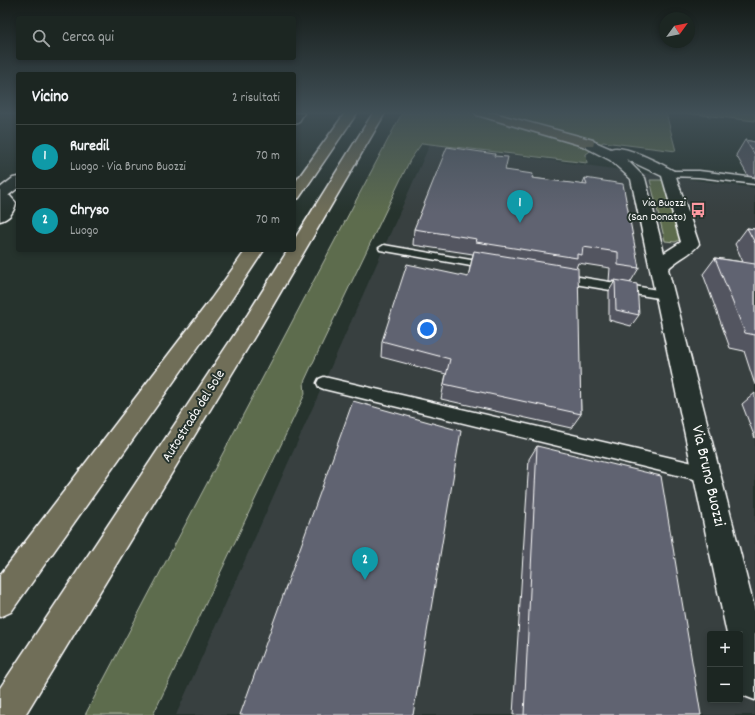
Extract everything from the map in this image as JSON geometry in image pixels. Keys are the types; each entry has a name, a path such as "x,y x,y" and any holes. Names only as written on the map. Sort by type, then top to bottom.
{"highway":[{"path":"296,192 328,146"},
{"name":"Autostrada del Sole","path":"296,251 359,146"},
{"path":"0,601 255,252"},
{"name":"Autostrada del Sole","path":"4,715 255,319 295,252"}],"street":[{"path":"595,146 609,153 624,164 638,178 639,174 646,172 669,174"},
{"path":"600,146 637,157 655,165 669,174 690,241 688,247 683,248 668,258 658,269"},
{"name":"Via Bruno Buozzi","path":"638,178 755,682"},
{"path":"1,208 16,184"},
{"path":"651,236 654,240 664,246 683,248"}],"lane":[{"path":"669,174 699,174 755,180"},
{"path":"384,248 500,268"},
{"path":"547,275 664,295"},
{"path":"324,383 706,474"}],"shaded area":[{"path":"429,146 447,146 755,188 755,715 176,715"}],"green space":[{"path":"384,146 420,146 410,160 310,369 304,382 305,394 153,715 85,715"},
{"path":"450,146 597,146 586,154 587,163"},
{"path":"638,146 675,146 676,151"},
{"path":"650,180 661,180 665,183 682,239 675,242 665,241"}],"building":[{"path":"749,146 755,146 755,155"},
{"path":"447,147 495,154 494,156 508,157 505,170 533,174 532,178 587,185 585,178 623,184 639,268 618,265 618,252 583,247 582,255 577,254 577,258 476,242 477,239 414,229"},
{"path":"747,228 755,229 755,243"},
{"path":"474,251 578,268 581,414 444,384 450,359 382,341 407,264 468,277"},
{"path":"715,258 755,264 755,335 745,333"},
{"path":"615,280 637,284 639,315 616,310"},
{"path":"353,401 461,431 413,715 240,715"},
{"path":"537,446 661,476 701,715 524,715"}],"place":[{"name":"Via Buozzi (San Donato)","path":"698,210"},
{"name":"Ruredil","path":"520,223"},
{"name":"Chryso","path":"365,580"}]}
